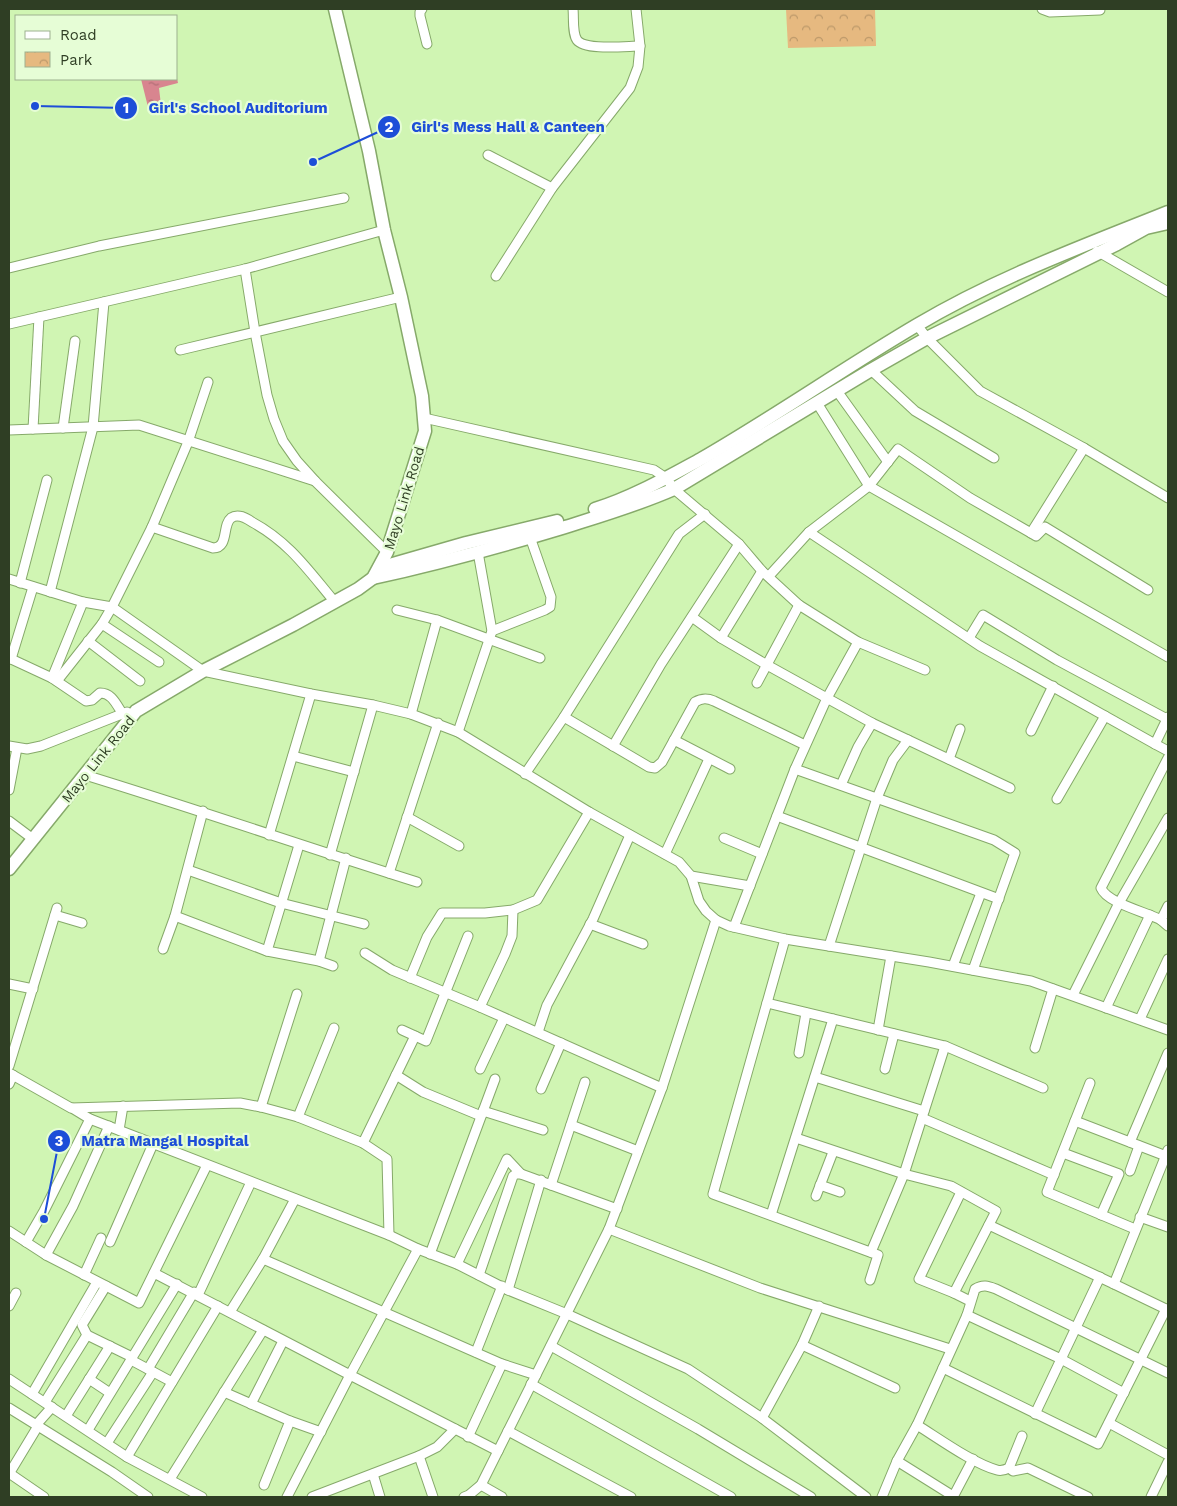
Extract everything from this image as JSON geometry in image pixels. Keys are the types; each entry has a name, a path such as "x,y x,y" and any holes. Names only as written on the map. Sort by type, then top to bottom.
{"street":[{"name":"Mayo Link Road","path":"9,870 136,711 202,671 293,625 358,589 376,573 387,552 425,431 422,396 401,297 384,230 369,151 335,9"},
{"path":"573,9 576,36 582,44 593,47 640,46"},
{"path":"496,276 552,188 630,88 638,67 640,46 636,9"},
{"path":"1042,9 1050,12 1100,10"},
{"path":"420,10 427,44"},
{"path":"488,155 552,188"},
{"path":"9,268 99,246 344,198"},
{"path":"376,573 478,552 639,504 674,489 927,338 1098,252 1168,212"},
{"path":"376,573 466,543 574,516 623,499 666,478 743,435 917,325 953,305 1086,244 1144,225 1168,223"},
{"path":"1144,225 1168,230"},
{"path":"9,324 246,269 384,230"},
{"path":"1086,244 1168,292"},
{"path":"246,269 254,332 267,395 283,441 297,461 316,482 387,552"},
{"path":"180,350 401,297"},
{"path":"50,592 93,426 104,302"},
{"path":"33,429 38,317"},
{"path":"917,325 927,338 980,392 1084,448 1168,498"},
{"path":"63,428 75,341"},
{"path":"871,370 916,411 994,458"},
{"path":"54,679 102,624 112,607 152,526 188,442 208,382"},
{"path":"837,391 888,462"},
{"path":"817,403 869,486 1168,657"},
{"path":"424,418 654,470 666,478 674,489 739,544 765,574 799,605 858,642 925,670"},
{"path":"9,430 139,425 316,482"},
{"path":"1031,533 1084,448"},
{"path":"721,638 765,574 809,532 869,486 898,449 970,498 1036,536 1045,527 1148,590"},
{"path":"20,583 47,480"},
{"path":"524,774 564,716 679,534 705,514"},
{"path":"152,526 213,548 218,548 222,544 229,520 234,516 243,516 271,532 293,551 334,602"},
{"path":"809,532 969,638 1168,751"},
{"path":"491,636 550,607 551,597 530,537"},
{"path":"614,746 661,664 739,544"},
{"path":"458,732 491,636 478,552"},
{"path":"9,580 84,602 112,607 202,671 411,714 458,732 524,774 679,862 691,876 699,901 706,912 716,920 734,927 785,939 953,966 1032,981 1168,1030"},
{"path":"33,587 10,658 54,679 86,701 92,700 102,693 114,700 122,713"},
{"path":"54,679 84,602"},
{"path":"757,683 799,605"},
{"path":"397,610 491,636 540,658"},
{"path":"969,638 983,615 1057,660 1168,718 1155,744"},
{"path":"692,616 721,638 872,723 1010,788"},
{"path":"411,714 437,620"},
{"path":"102,624 159,662"},
{"path":"88,641 140,681"},
{"path":"734,927 805,745 827,698 858,642"},
{"path":"1031,731 1053,686"},
{"path":"269,836 311,694"},
{"path":"564,716 649,767 655,768 662,762 695,702 701,699 708,699 805,745"},
{"path":"330,855 373,705"},
{"path":"9,788 13,747 27,749 41,746 122,713 136,711"},
{"path":"1057,799 1105,716"},
{"path":"389,873 438,723"},
{"path":"840,785 872,723"},
{"path":"949,759 960,728"},
{"path":"674,740 730,769"},
{"path":"829,946 877,798 893,760 908,740"},
{"path":"293,756 354,772"},
{"path":"1168,758 1102,888 1104,893 1120,903 1150,914 1165,923 1168,906"},
{"path":"665,854 709,759"},
{"path":"795,769 994,840 1015,853 973,970"},
{"path":"85,775 203,812 269,836 330,855 346,858 417,882"},
{"path":"163,949 188,870 203,812"},
{"path":"410,978 427,937 442,913 485,913 513,910 537,900 589,812"},
{"path":"777,816 999,899"},
{"path":"407,817 459,846"},
{"path":"1073,995 1120,903 1168,818"},
{"path":"9,821 33,839"},
{"path":"538,1032 547,1006 590,924 630,835"},
{"path":"724,838 762,854"},
{"path":"267,951 299,845"},
{"path":"319,961 346,858"},
{"path":"188,870 281,903 364,924"},
{"path":"691,876 750,886"},
{"path":"953,966 982,893"},
{"path":"480,1006 512,936 513,910"},
{"path":"9,1066 56,912 82,923"},
{"path":"1106,1008 1150,914"},
{"path":"174,916 267,951 319,961 334,966"},
{"path":"468,1497 481,1485 609,1229 662,1088 716,920"},
{"path":"590,924 642,944"},
{"path":"402,1030 426,1041 468,936"},
{"path":"785,939 713,1194 878,1255 870,1280"},
{"path":"365,953 392,970 480,1006 662,1088"},
{"path":"878,1030 891,956"},
{"path":"1140,1019 1168,959"},
{"path":"9,984 33,989"},
{"path":"1035,1048 1053,989"},
{"path":"261,1107 297,994"},
{"path":"767,1003 945,1046 1043,1088"},
{"path":"799,1053 806,1013"},
{"path":"480,1069 504,1018"},
{"path":"771,1215 834,1019"},
{"path":"298,1117 334,1028"},
{"path":"9,1030 19,1034"},
{"path":"885,1070 894,1034"},
{"path":"363,1143 415,1036"},
{"path":"540,1089 561,1043"},
{"path":"871,1252 904,1174 945,1046"},
{"path":"1130,1142 1168,1057"},
{"path":"9,1084 11,1074 90,1119 389,1235 688,1369 762,1418 866,1497"},
{"path":"396,1075 423,1092 482,1114 543,1130"},
{"path":"815,1077 923,1115 1054,1175"},
{"path":"430,1254 495,1079"},
{"path":"551,1185 585,1082"},
{"path":"1090,1083 1047,1192 1135,1229"},
{"path":"71,1108 240,1103 298,1117 363,1143 387,1159 389,1235"},
{"path":"119,1130 123,1106"},
{"path":"26,1242 44,1211 90,1119"},
{"path":"1075,1121 1139,1146 1167,1153 1114,1284"},
{"path":"570,1125 638,1151"},
{"path":"46,1255 73,1206 109,1126"},
{"path":"796,1138 833,1152 904,1174 951,1186 996,1211 954,1293"},
{"path":"110,1242 152,1144"},
{"path":"1130,1171 1139,1146"},
{"path":"816,1196 833,1152"},
{"path":"1063,1153 1119,1174 1101,1215"},
{"path":"456,1264 507,1159 521,1174"},
{"path":"9,1231 46,1255 139,1303 207,1165"},
{"path":"479,1275 513,1176 516,1174 541,1180 617,1209"},
{"path":"476,1352 505,1288 541,1180"},
{"path":"107,1443 196,1294 251,1182"},
{"path":"820,1185 840,1192"},
{"path":"961,1192 919,1280 970,1301"},
{"path":"230,1312 264,1259 295,1199"},
{"path":"1140,1217 1168,1228"},
{"path":"943,1368 1098,1444 1167,1310 989,1225"},
{"path":"609,1229 760,1288 950,1349"},
{"path":"84,1275 101,1238"},
{"path":"287,1497 418,1249"},
{"path":"264,1259 502,1364 536,1375"},
{"path":"154,1273 498,1451"},
{"path":"1036,1414 1100,1277"},
{"path":"32,1394 97,1282"},
{"path":"88,1430 177,1284"},
{"path":"106,1286 82,1325 87,1335 110,1346 172,1382"},
{"path":"882,1497 897,1461 917,1425 967,1315 975,1289 981,1286 987,1286 1168,1373"},
{"path":"9,1306 16,1293"},
{"path":"127,1457 218,1306"},
{"path":"762,1418 802,1345 819,1306"},
{"path":"967,1315 1061,1359 1124,1393"},
{"path":"170,1479 264,1330"},
{"path":"44,1497 9,1473 87,1335"},
{"path":"251,1404 284,1341"},
{"path":"802,1345 895,1388"},
{"path":"66,1416 110,1346"},
{"path":"551,1346 698,1429 812,1497"},
{"path":"468,1437 502,1364"},
{"path":"9,1379 127,1457 202,1497"},
{"path":"89,1379 110,1393"},
{"path":"531,1384 731,1497"},
{"path":"224,1392 290,1421 321,1432"},
{"path":"9,1408 112,1472 148,1497"},
{"path":"264,1485 290,1421"},
{"path":"1108,1423 1168,1455"},
{"path":"917,1425 972,1459 998,1470 1008,1468 1022,1436"},
{"path":"312,1497 419,1456 437,1447 454,1429"},
{"path":"508,1431 631,1497"},
{"path":"419,1456 433,1497"},
{"path":"897,1461 953,1497 972,1459"},
{"path":"1151,1497 1168,1462"},
{"path":"1008,1468 1013,1471 1028,1468 1088,1497"},
{"path":"373,1474 380,1497"},
{"path":"481,1485 502,1497"}],"green space":[{"path":"786,9 875,9 876,46 788,48"}],"water":[{"path":"141,80 177,80 178,83 159,88 161,105 148,107"}],"place":[{"name":"Girl's School Auditorium","path":"35,106"},
{"name":"Girl's Mess Hall & Canteen","path":"313,162"},
{"name":"Matra Mangal Hospital","path":"44,1219"}]}
